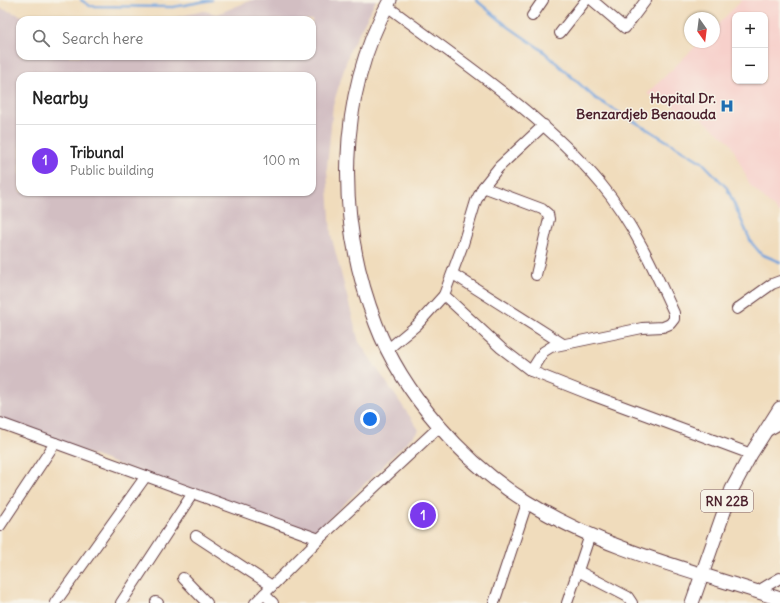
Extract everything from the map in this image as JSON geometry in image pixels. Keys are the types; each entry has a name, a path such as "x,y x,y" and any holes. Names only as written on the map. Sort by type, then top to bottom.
{"main road":[{"path":"388,3 363,61 351,121 348,204 353,246 376,325 397,366 427,412 457,446 496,481 528,503 590,536 702,575 780,599"},
{"name":"RN 22B","path":"692,603 732,489 751,454 780,408"}],"street":[{"path":"532,16 543,0"},
{"path":"560,32 586,0"},
{"path":"592,0 625,28 646,0"},
{"path":"388,3 544,125 601,184 633,232 674,313 674,319 670,324 663,327 642,328 563,344 543,352 531,371"},
{"path":"388,349 417,325 444,295 476,201 483,187 499,167 544,125"},
{"path":"483,187 542,209 548,214 549,219 536,275"},
{"path":"452,274 563,344"},
{"path":"737,309 772,284 780,281"},
{"path":"444,295 501,348 531,371 751,454"},
{"path":"0,423 319,540"},
{"path":"764,433 780,424"},
{"path":"255,603 319,540 440,426"},
{"path":"0,526 55,444"},
{"path":"55,603 146,476"},
{"path":"121,603 193,493"},
{"path":"494,603 528,503"},
{"path":"196,536 272,586"},
{"path":"567,603 590,536"},
{"path":"578,571 628,597 632,603"},
{"path":"183,578 207,603"},
{"path":"758,592 780,578"},
{"path":"264,594 273,603"}],"shaded area":[{"path":"252,0 376,0 350,50 333,105 327,168 331,235 359,342 419,430 312,536 0,421 0,8 23,16 16,16 16,60 316,60 316,16 181,16 204,11 217,14"},
{"name":"Hopital Dr. Benzardjeb Benaouda","path":"742,0 780,0 780,214 750,185 730,142 702,119 647,94 694,48 720,48 720,22"}],"waterway":[{"path":"81,0 90,6 173,7 212,0"},
{"path":"476,0 506,25 542,50 595,98 702,162 727,188 751,242 761,254 780,262"}],"place":[{"name":"Hopital Dr. Benzardjeb Benaouda","path":"727,106"},
{"name":"Tribunal","path":"423,515"}]}
